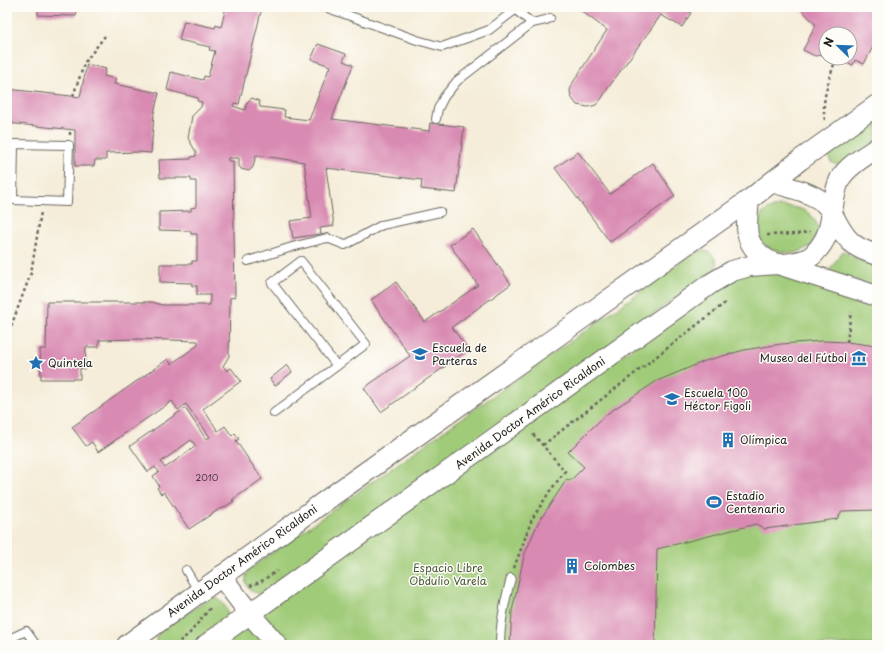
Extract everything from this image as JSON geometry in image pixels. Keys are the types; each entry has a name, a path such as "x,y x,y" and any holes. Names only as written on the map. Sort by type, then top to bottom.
{"street":[{"path":"877,105 800,160 749,200 747,222 749,239 757,252 763,257 778,264 803,260 812,256 824,242 831,224 837,188 841,179 846,171 877,148"},
{"path":"772,182 815,196 833,214 848,240 861,250 877,256"},
{"name":"Avenida Doctor Américo Ricaldoni","path":"139,642 199,592 338,491 749,200"},
{"name":"Avenida Doctor Américo Ricaldoni","path":"206,645 710,284 732,271 755,265 778,264 877,296"},
{"path":"221,576 250,614 277,645"}],"lane":[{"path":"325,7 417,40 442,47 489,30 514,8 532,23"},
{"path":"436,119 438,109 444,97 457,81 532,23 550,18"},
{"path":"14,144 69,145 67,202 13,200 10,158 14,144"},
{"path":"248,261 327,238 345,245 382,225 440,212"},
{"path":"274,413 337,366 366,344 301,261 272,283 337,366"},
{"path":"186,570 199,592"},
{"path":"500,645 500,631 504,604 511,578"},
{"path":"7,638 9,639 26,631 36,645"}],"path":[{"path":"73,96 85,62 105,36"},
{"path":"824,114 824,95 833,66"},
{"path":"7,337 31,273 42,201"},
{"path":"543,445 725,302"},
{"path":"847,342 851,312"},
{"path":"511,578 517,557 532,519 565,471 521,420"}],"green space":[{"path":"877,115 877,140 841,165 832,163 829,159 830,150"},
{"path":"779,206 799,208 809,213 813,218 819,230 811,246 798,252 789,253 781,252 764,244 758,229 760,217 766,211"},
{"path":"706,251 713,255 717,263 715,270 260,594 253,592 248,587 246,577 251,568 696,252"},
{"path":"843,251 857,259 877,266 877,287 830,271"},
{"name":"Estadio Centenario","path":"750,266 877,296 877,645 206,645"},
{"path":"212,597 222,602 226,608 226,619 189,645 156,645 157,636 162,630"}],"building":[{"path":"38,7 77,7 76,16 38,15"},
{"path":"226,7 262,7 239,104 234,103 233,106 245,110 247,102 252,98 259,101 260,107 285,110 284,117 309,120 330,66 311,59 318,44 346,54 343,61 353,65 332,119 429,131 430,123 464,127 456,193 421,189 422,180 326,168 334,226 320,228 321,234 293,238 290,221 312,218 304,162 256,155 253,167 249,171 241,169 239,166 239,158 228,158 228,161 233,161 235,297 230,298 229,356 223,366 227,371 231,368 241,381 203,409 218,431 225,426 232,436 235,433 239,439 236,441 262,479 232,500 234,501 189,529 164,492 161,494 157,488 159,486 153,476 159,472 155,467 148,472 130,446 185,408 206,439 210,437 186,404 178,410 172,401 98,452 92,442 86,446 72,427 168,359 171,364 198,345 198,341 140,339 99,340 99,347 86,347 85,369 80,368 80,379 41,379 40,349 46,349 47,302 152,302 162,305 210,305 210,295 197,295 197,286 192,286 192,283 160,282 160,264 192,264 192,261 197,261 197,234 191,234 191,231 159,230 159,212 191,211 191,208 196,207 196,181 191,181 191,178 160,178 159,160 191,159 191,157 196,156 196,152 188,138 192,116 201,107 202,102 197,101 198,98 167,90 171,72 203,80 204,76 208,77 215,51 209,50 210,47 179,40 184,21 215,28 216,25 221,27","holes":["191,440 196,446 165,468 161,462"]},
{"path":"576,7 683,7 691,13 682,27 661,15 602,98 596,105 588,107 577,105 571,97 570,91 572,84 607,30"},
{"path":"799,7 877,7 877,39 864,64 858,61 858,26 818,26 818,56 815,56 803,50 816,25"},
{"path":"87,64 106,69 104,76 116,79 114,84 159,93 154,113 151,153 106,153 106,160 95,160 94,166 75,166 75,130 7,123 7,89 80,97"},
{"path":"578,152 610,194 653,163 675,196 610,242 555,168"},
{"path":"473,229 511,284 452,327 468,350 381,412 364,388 410,356 371,300 396,282 425,322 478,285 450,245"},
{"name":"Estadio Centenario","path":"821,341 847,342 877,346 877,510 842,511 837,519 765,529 756,524 657,549 655,645 510,645 512,611 524,556 538,523 567,479 570,481 584,467 568,452 592,428 608,413 657,381 705,361 744,350 781,344"},
{"path":"287,365 292,372 275,386 270,379"}],"place":[{"name":"Escuela de Parteras","path":"420,354"},
{"name":"Museo del Fútbol","path":"859,358"},
{"name":"Quintela","path":"36,363"},
{"name":"Escuela 100 Héctor Figoli","path":"672,399"},
{"name":"Olímpica","path":"728,440"},
{"name":"Estadio Centenario","path":"714,502"},
{"name":"Colombes","path":"572,566"}],"park label":[{"name":"Espacio Libre Obdulio Varela","path":"448,574"}]}
